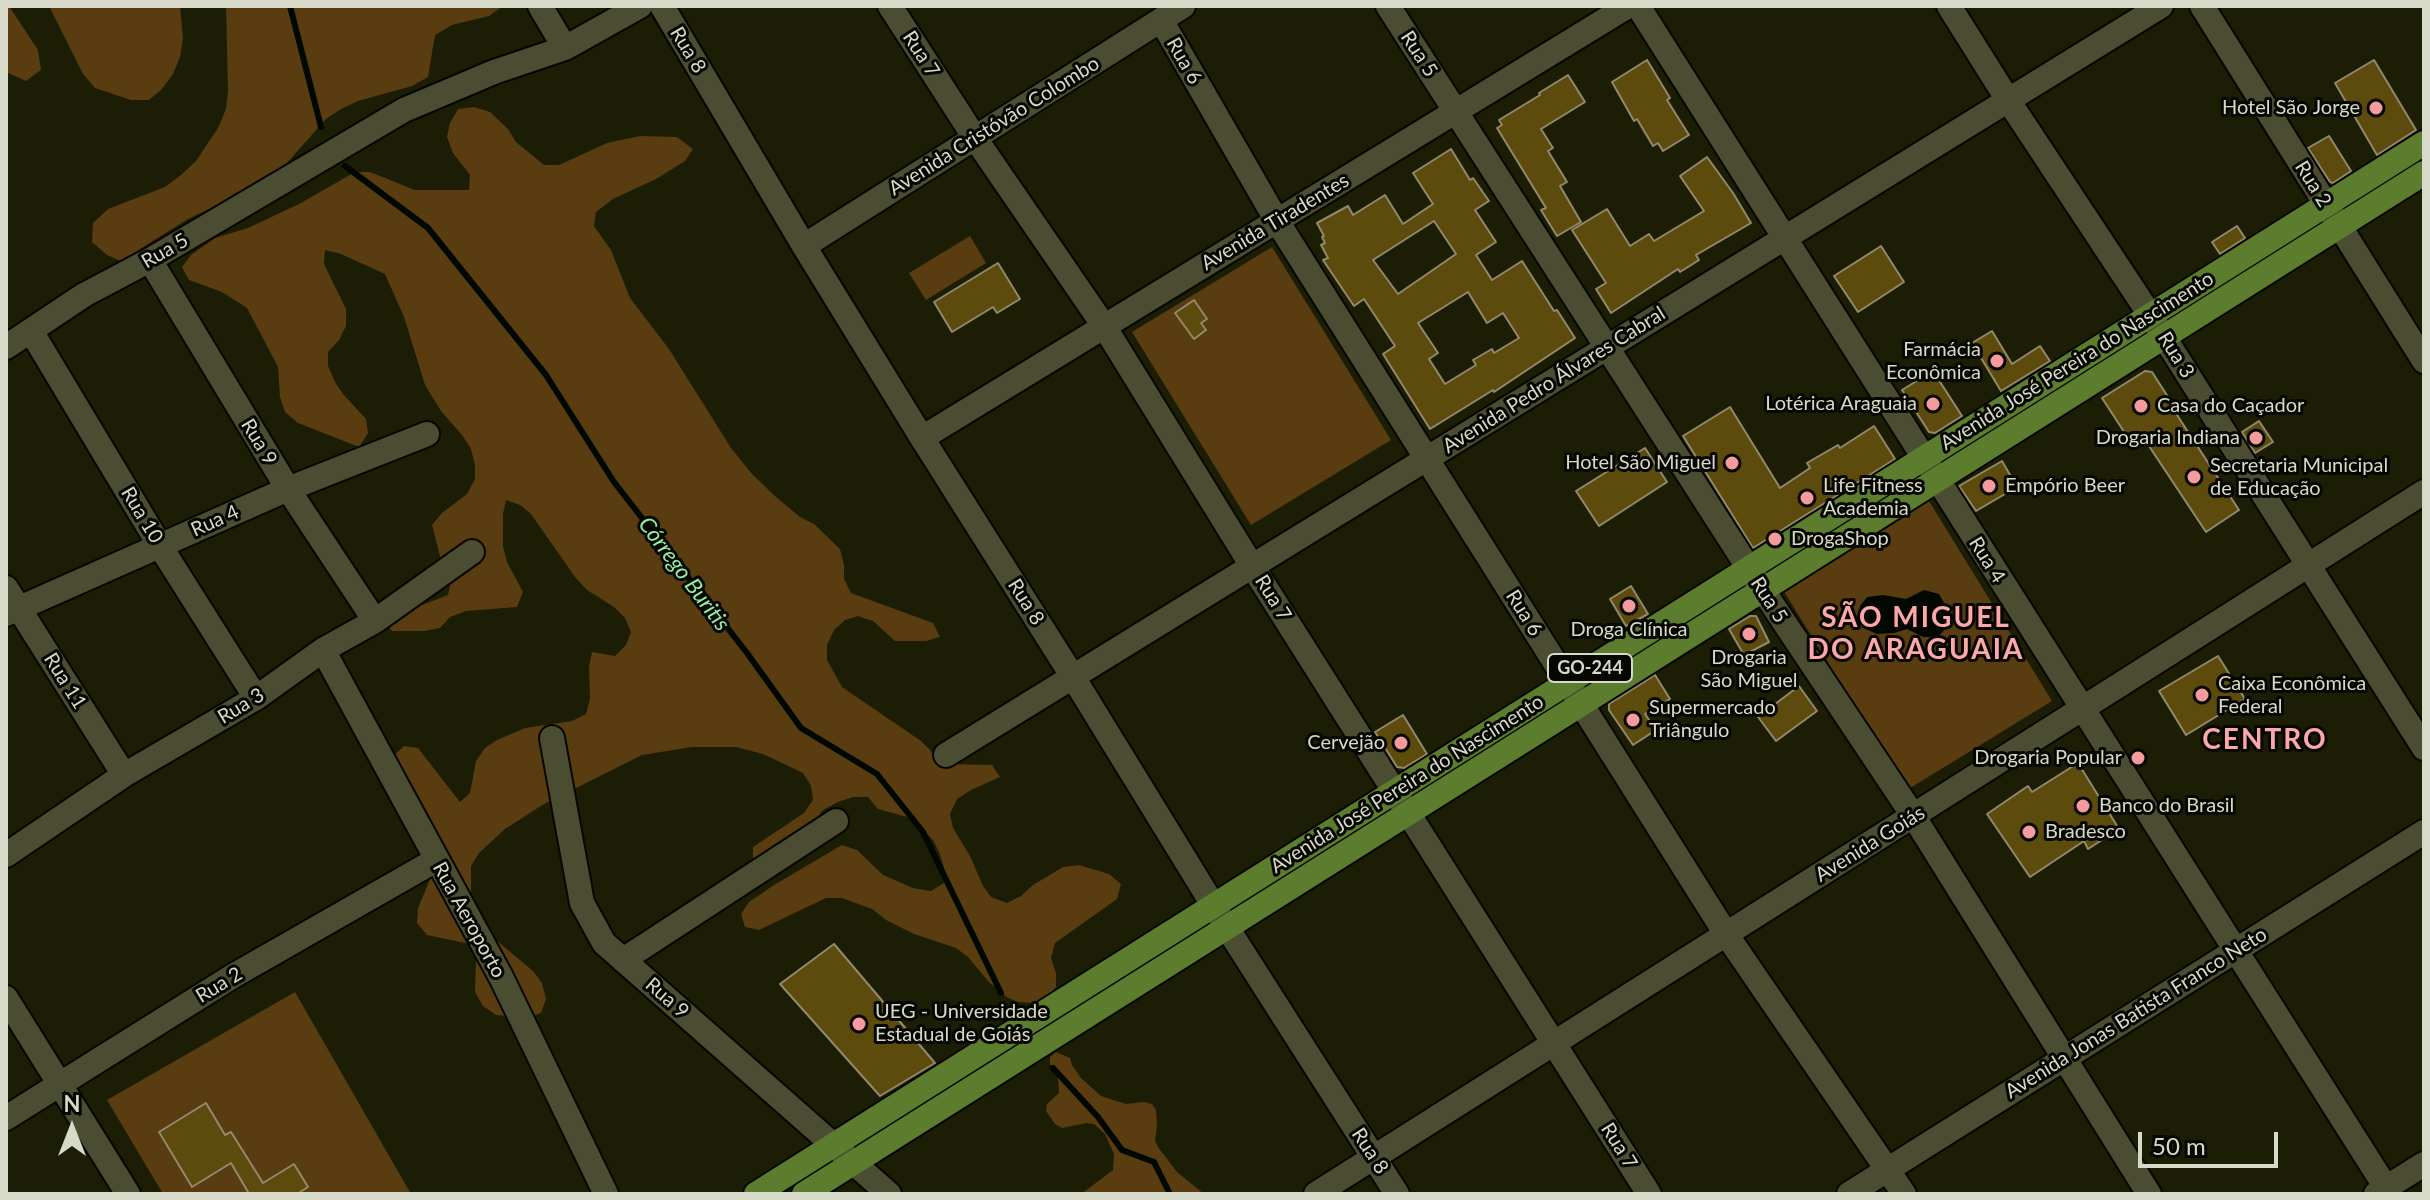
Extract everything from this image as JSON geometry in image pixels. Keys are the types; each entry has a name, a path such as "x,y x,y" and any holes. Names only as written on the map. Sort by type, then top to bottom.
{"main road":[{"name":"Avenida José Pereira do Nascimento","path":"804,1194 1029,1052 1395,791 1568,683 1755,579 1929,469 2150,315 2424,143"},
{"name":"Avenida José Pereira do Nascimento","path":"1929,469 2164,337 2424,173"},
{"name":"Avenida José Pereira do Nascimento","path":"756,1194 1014,1031 1408,812 1581,704 1755,579"},
{"path":"1014,1031 1029,1052"}],"street":[{"path":"540,6 565,48"},
{"name":"Rua 5","path":"6,347 84,295 150,260 404,110 494,72 565,48 640,6"},
{"name":"Rua 8","path":"662,6 922,438 1397,1194"},
{"name":"Rua 7","path":"890,6 975,138 1104,326 1649,1194"},
{"name":"Avenida Cristóvão Colombo","path":"804,246 1183,6"},
{"name":"Rua 5","path":"1388,6 1755,579 1914,817 2149,1194"},
{"name":"Avenida Tiradentes","path":"922,438 1628,6"},
{"name":"Rua 4","path":"1638,6 2384,1192"},
{"name":"Rua 3","path":"1949,6 2150,315 2424,748"},
{"name":"Avenida Pedro Álvares Cabral","path":"946,755 2161,6"},
{"name":"Rua 2","path":"2202,6 2424,361"},
{"name":"Rua 6","path":"1161,20 1277,221 1726,934 1904,1194"},
{"name":"Rua 9","path":"150,260 288,489 375,621"},
{"name":"Rua 10","path":"31,331 256,698"},
{"name":"Rua 4","path":"10,603 160,546 288,489 427,434"},
{"name":"Avenida Goiás","path":"1316,1194 2424,492"},
{"name":"Rua 3","path":"6,855 124,775 256,698 323,650 375,621 472,552"},
{"name":"Rua 11","path":"10,603 124,775"},
{"name":"Rua Aeroporto","path":"323,650 501,977 606,1194"},
{"name":"Rua 9","path":"552,738 582,903 604,943 889,1194"},
{"path":"623,960 836,821"},
{"name":"Avenida Jonas Batista Franco Neto","path":"1849,1194 2424,832"},
{"name":"Rua 2","path":"6,1118 233,976 436,860"},
{"path":"6,998 128,1194"},
{"path":"2384,1192 2424,1164"}],"shaded area":[{"path":"6,6 9,6 38,50 41,70 26,81 6,72"},
{"path":"49,6 180,6 183,38 173,74 149,100 131,100 95,88 83,74"},
{"path":"226,6 503,6 489,16 452,25 435,35 428,77 412,86 341,109 326,119 286,164 258,186 188,219 140,249 125,263 107,255 92,242 93,223 108,209 165,187 181,175 196,161 218,128 226,109 228,90"},
{"path":"474,107 490,112 508,129 516,142 544,165 559,165 607,143 640,136 677,137 693,149 685,161 658,178 613,199 596,212 594,226 611,250 630,298 669,349 731,448 776,497 800,517 814,524 840,549 844,579 851,593 933,623 940,637 926,641 895,641 873,621 858,616 845,620 834,630 827,645 827,660 842,687 921,741 944,764 992,765 1000,777 957,799 950,814 953,828 991,897 1007,903 1063,867 1079,865 1109,874 1121,884 1117,899 1055,943 1051,958 1056,987 1046,999 1033,1003 1017,1002 988,981 956,948 914,934 872,909 842,898 826,898 759,930 745,927 741,914 749,902 842,845 857,850 883,875 913,888 931,891 944,883 944,868 933,840 911,818 878,809 868,797 853,797 823,810 813,823 753,861 753,847 804,813 813,800 811,786 803,773 763,754 736,747 692,747 642,755 544,804 505,829 479,853 471,866 471,897 483,929 533,971 542,983 546,999 541,1013 527,1018 496,1015 483,1006 475,992 474,945 427,935 417,923 418,908 436,865 390,759 404,746 418,748 460,802 470,793 476,761 485,748 525,728 572,721 586,714 590,699 592,652 615,656 626,645 631,632 625,618 614,607 587,590 575,577 531,514 520,505 506,500 503,546 507,562 523,592 517,607 466,611 450,617 440,628 392,631 383,620 448,595 451,581 443,568 432,525 467,494 475,479 475,465 471,449 425,385 404,317 385,274 325,250 324,264 346,309 346,326 328,352 328,366 343,394 366,419 368,433 359,447 298,423 285,412 280,397 278,367 247,308 222,292 189,280 182,267 191,255 215,238 248,228 301,203 355,172 370,172 415,190 469,190 470,175 453,153 447,137 458,109"},
{"path":"970,236 986,263 926,300 909,273"},
{"path":"1272,247 1391,440 1251,525 1132,332"},
{"path":"1929,501 2052,701 1907,790 1783,590"},
{"path":"1924,590 1939,594 1951,615 1951,622 1938,637 1923,637 1907,629 1877,634 1866,629 1859,618 1860,606 1867,597 1883,595 1906,599"},
{"path":"295,992 411,1194 163,1194 107,1100"},
{"path":"1056,1052 1070,1058 1081,1078 1101,1096 1126,1104 1152,1104 1156,1110 1155,1141 1158,1147 1177,1172 1204,1194 1081,1194 1113,1170 1114,1154 1105,1134 1094,1124 1062,1128 1046,1111 1047,1104 1059,1093 1058,1078 1050,1064 1050,1057"}],"building":[{"path":"1647,60 1689,135 1663,151 1658,143 1653,146 1637,119 1634,121 1612,82"},
{"name":"Hotel São Jorge","path":"2374,60 2416,130 2377,155 2335,83"},
{"path":"1568,75 1585,102 1541,129 1553,148 1548,151 1567,182 1560,186 1581,222 1557,236 1541,210 1546,208 1497,128 1502,125 1499,120"},
{"path":"2329,136 2351,171 2333,183 2308,148"},
{"path":"1451,149 1470,180 1473,178 1489,201 1475,210 1496,242 1476,255 1492,280 1522,261 1575,338 1494,392 1430,429 1383,354 1395,346 1364,299 1354,306 1323,260 1328,258 1321,245 1325,243 1324,236 1317,223 1348,206 1353,215 1385,195 1403,224 1433,204 1413,173","holes":["1434,221 1456,254 1398,294 1373,260","1468,292 1487,323 1503,313 1519,338 1494,353 1492,349 1473,360 1476,365 1445,384 1429,359 1438,353 1418,323"]},
{"path":"1707,157 1751,223 1696,255 1699,260 1680,272 1678,269 1611,313 1596,289 1606,283 1572,230 1607,209 1630,246 1649,234 1654,241 1704,211 1680,176"},
{"path":"2237,226 2245,238 2220,254 2212,242"},
{"path":"1881,246 1904,282 1858,312 1834,276"},
{"path":"998,263 1020,299 997,313 993,307 952,332 934,302"},
{"path":"1194,300 1207,319 1201,323 1206,330 1194,339 1175,313"},
{"name":"Farmácia Econômica","path":"1992,331 2012,364 2040,346 2050,361 2001,391 1972,343"},
{"name":"Lotérica Araguaia","path":"1933,371 1962,416 1935,433 1929,432 1902,390"},
{"path":"2145,371 2152,372 2239,510 2206,532 2143,437 2132,444 2102,398"},
{"name":"Hotel São Miguel","path":"1730,407 1780,488 1810,468 1807,463 1838,445 1840,448 1874,426 1895,459 1753,548 1683,436"},
{"name":"Drogaria Indiana","path":"2259,421 2273,442 2255,453 2242,432"},
{"path":"1645,448 1667,482 1599,526 1576,491"},
{"name":"Empório Beer","path":"2002,461 2017,487 1976,511 1959,486"},
{"name":"Droga Clínica","path":"1631,586 1648,614 1626,626 1610,599"},
{"name":"Drogaria São Miguel","path":"1750,616 1756,616 1769,642 1744,655 1729,629"},
{"name":"Caixa Econômica Federal","path":"2218,656 2245,699 2186,735 2159,691"},
{"name":"Supermercado Triângulo","path":"1655,675 1670,699 1645,714 1656,730 1633,745 1609,710 1609,704"},
{"path":"1799,686 1817,711 1776,741 1758,717"},
{"name":"Cervejão","path":"1403,715 1427,754 1404,768 1397,767 1375,732"},
{"path":"2078,763 2119,829 2088,849 2084,841 2030,877 1987,814 2028,786 2032,792"},
{"name":"UEG - Universidade Estadual de Goiás","path":"834,944 935,1063 880,1096 780,984"},
{"path":"206,1103 225,1135 231,1132 263,1183 294,1164 308,1187 297,1194 245,1194 248,1192 231,1163 192,1187 159,1132"}],"waterway":[{"name":"Córrego Buritis","path":"290,6 321,127"},
{"name":"Córrego Buritis","path":"345,166 428,228 546,375 614,482 801,728 877,774 923,832 1001,993"},
{"name":"Córrego Buritis","path":"1053,1068 1098,1117 1122,1150 1154,1162 1170,1194"}],"place":[{"name":"Hotel São Jorge","path":"2376,108"},
{"name":"Farmácia Econômica","path":"1997,361"},
{"name":"Lotérica Araguaia","path":"1933,404"},
{"name":"Casa do Caçador","path":"2141,406"},
{"name":"Drogaria Indiana","path":"2256,438"},
{"name":"Hotel São Miguel","path":"1732,463"},
{"name":"Secretaria Municipal de Educação","path":"2194,477"},
{"name":"Empório Beer","path":"1989,486"},
{"name":"Life Fitness Academia","path":"1807,498"},
{"name":"DrogaShop","path":"1775,539"},
{"name":"Droga Clínica","path":"1629,606"},
{"name":"Drogaria São Miguel","path":"1749,634"},
{"name":"Caixa Econômica Federal","path":"2202,695"},
{"name":"Supermercado Triângulo","path":"1633,720"},
{"name":"Cervejão","path":"1401,743"},
{"name":"Drogaria Popular","path":"2138,758"},
{"name":"Banco do Brasil","path":"2083,806"},
{"name":"Bradesco","path":"2029,832"},
{"name":"UEG - Universidade Estadual de Goiás","path":"859,1024"}],"district":[{"name":"SÃO MIGUEL DO ARAGUAIA","path":"1916,634"},
{"name":"CENTRO","path":"2265,740"}]}
